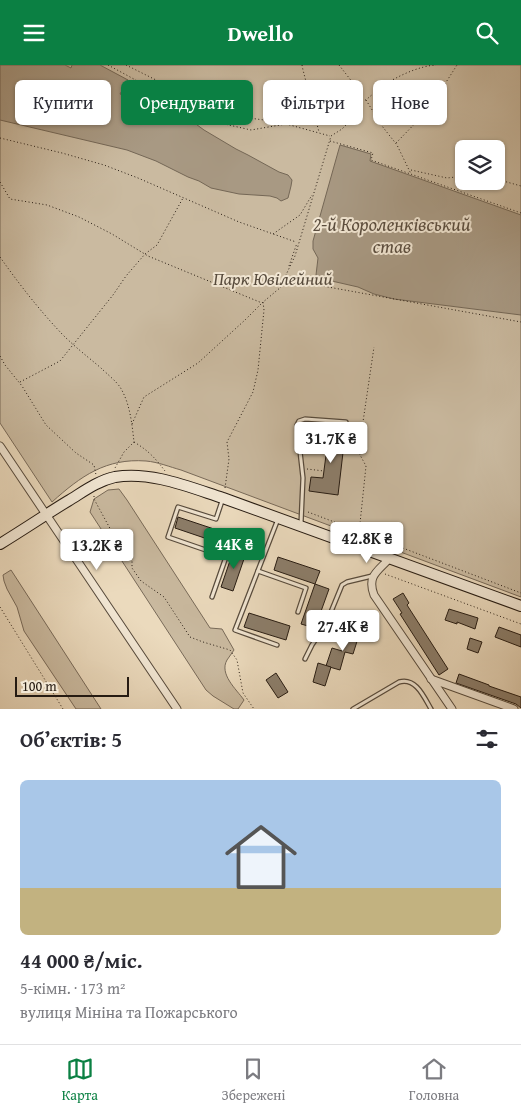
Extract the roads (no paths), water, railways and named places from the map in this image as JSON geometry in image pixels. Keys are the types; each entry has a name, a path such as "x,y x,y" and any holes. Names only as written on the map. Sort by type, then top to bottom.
{"street":[{"path":"0,446 177,709"},
{"path":"0,544 96,484 108,479 123,477 154,478 223,498 521,606"},
{"path":"389,559 375,574 371,582 374,595 452,709"},
{"path":"431,679 514,709"}],"lane":[{"path":"301,527 304,488 303,469 296,430 297,425 299,421 305,419 346,422"},
{"path":"212,597 226,557 168,537 178,507 216,519 223,498"},
{"path":"277,645 236,630 278,518"},
{"path":"258,571 306,588 298,612"},
{"path":"305,659 326,624 342,585 375,574"},
{"path":"353,709 399,682 411,681 416,685 431,709"}],"water":[{"path":"0,65 65,65 71,68 72,65 100,65 128,80 121,80 121,125 197,125 236,149 288,175 292,180 288,198 281,201 270,196 239,194 211,188 156,161 127,150 21,125 111,125 111,80 15,80 15,124 0,120"},
{"name":"2-й Короленківський став","path":"340,145 371,154 370,161 521,215 521,315 394,299 374,294 358,287 323,279 316,275 318,258 313,249 313,241"}],"park label":[{"name":"Парк Ювілейний","path":"273,278"}]}
